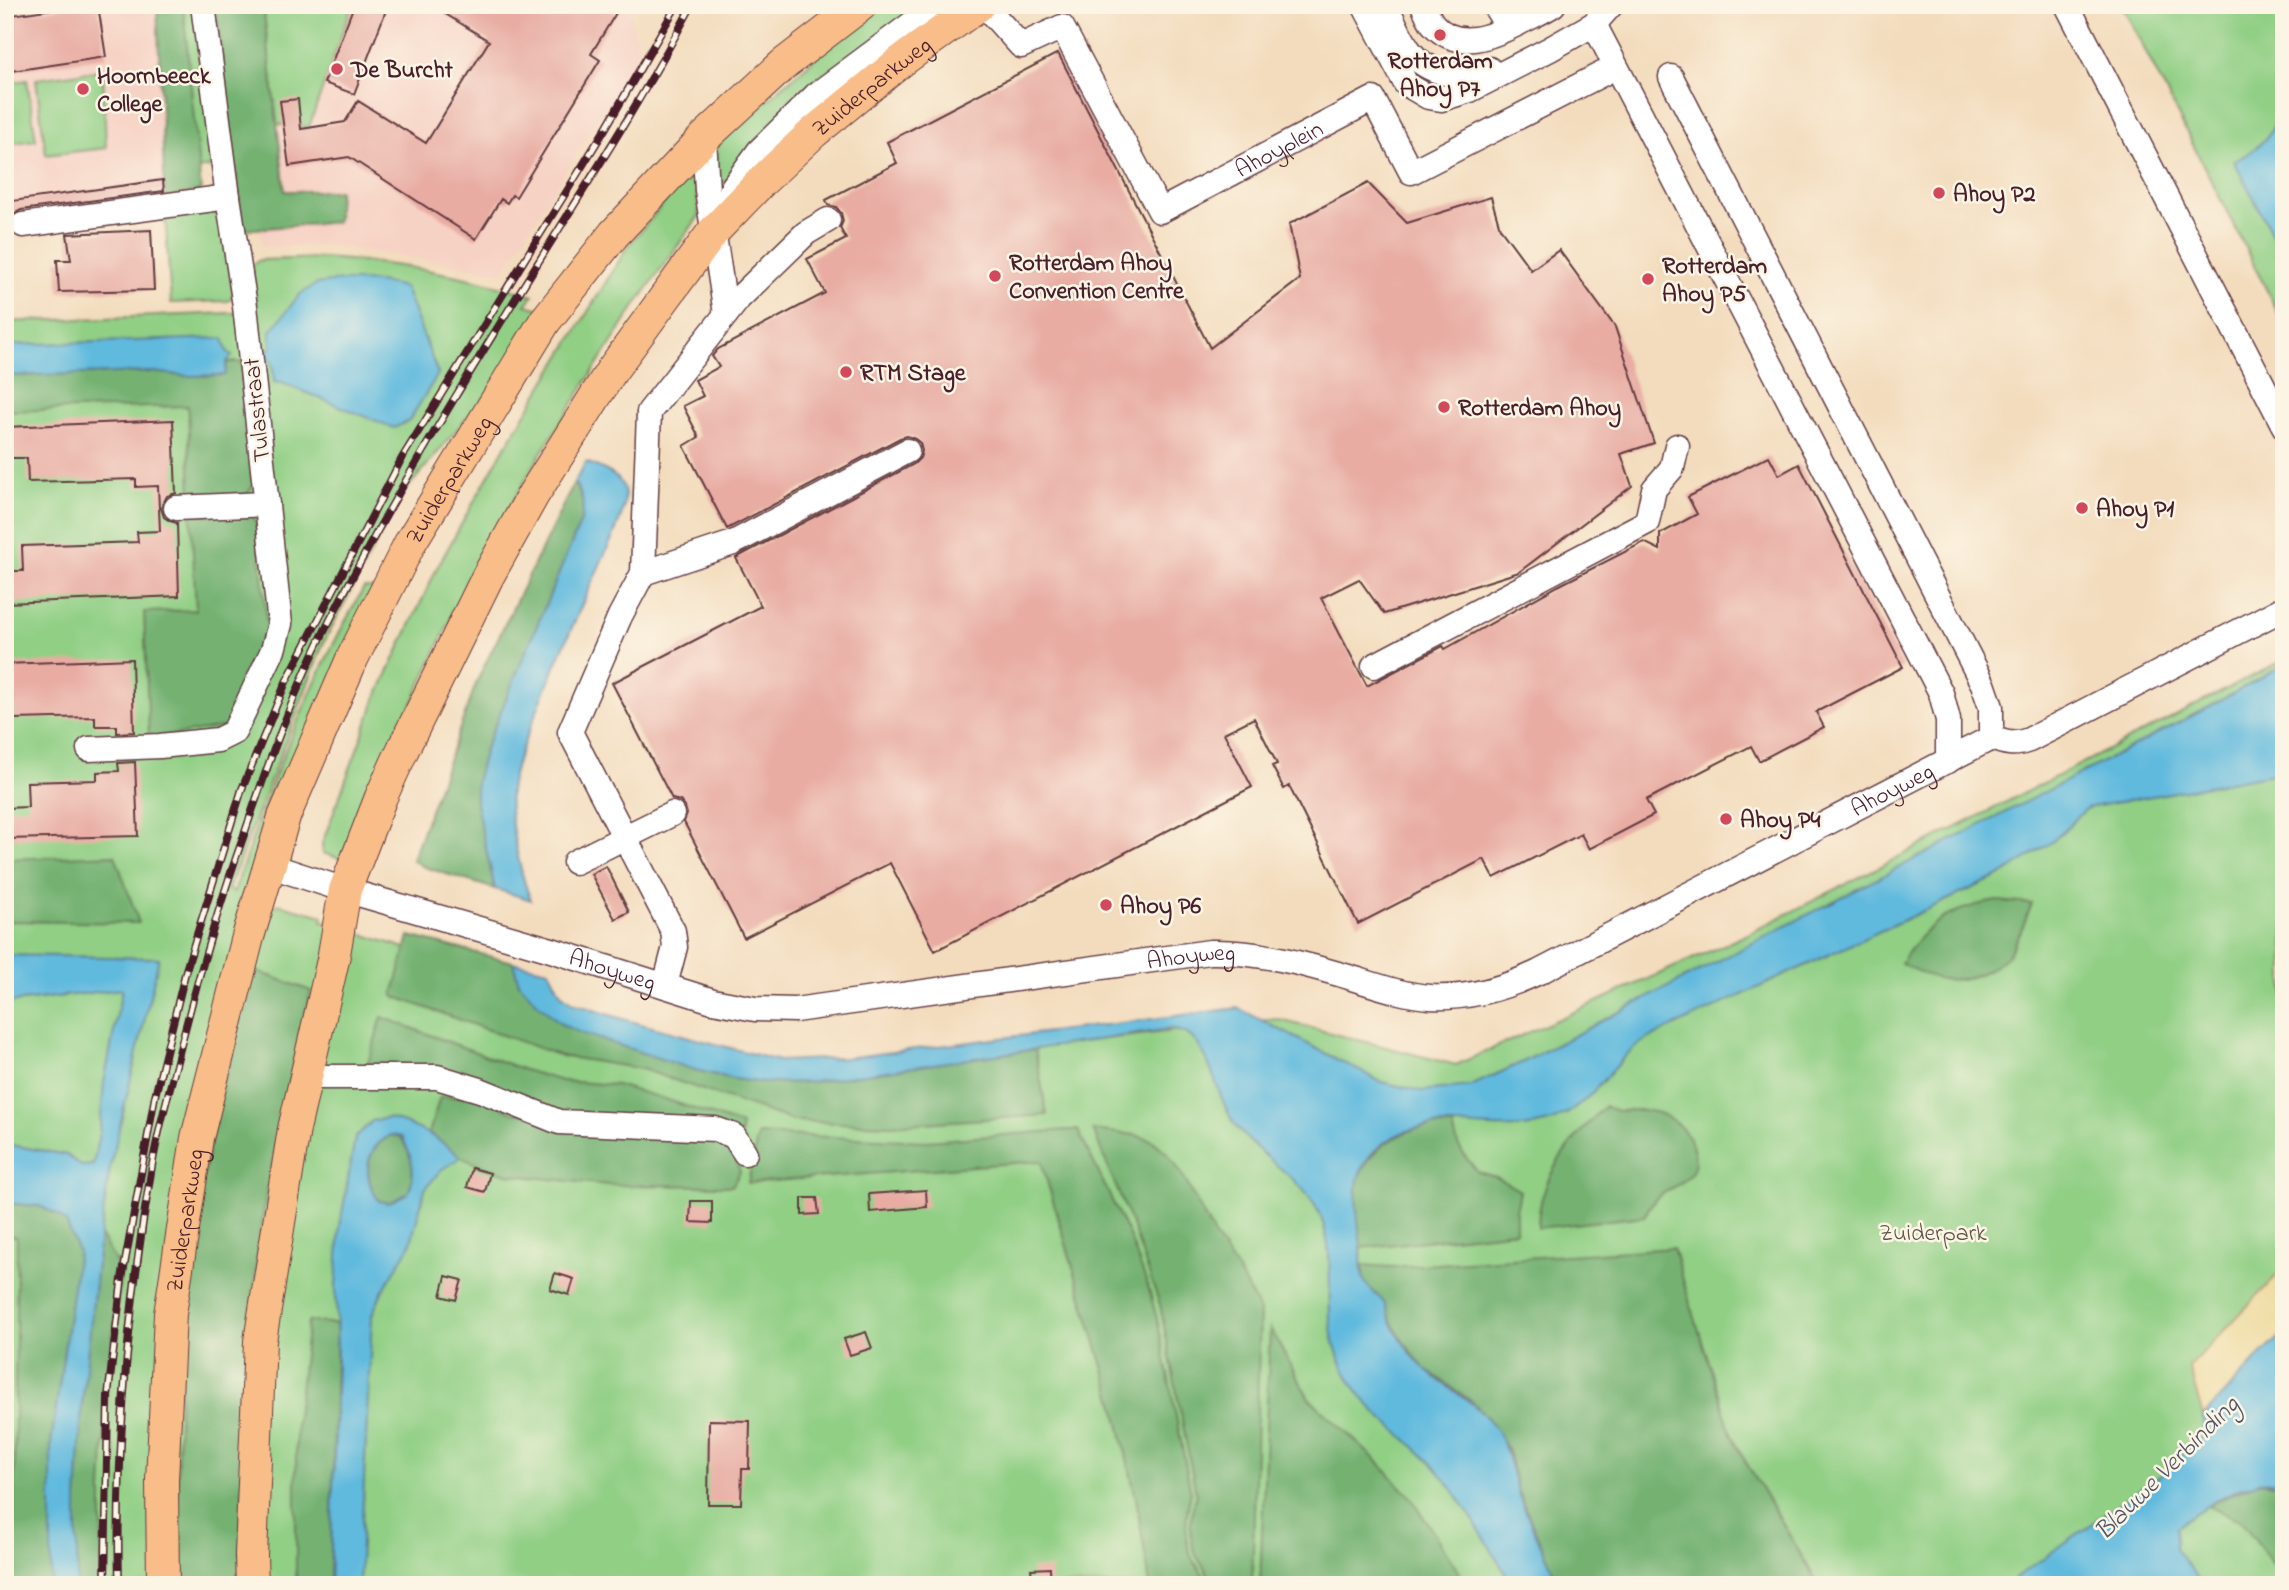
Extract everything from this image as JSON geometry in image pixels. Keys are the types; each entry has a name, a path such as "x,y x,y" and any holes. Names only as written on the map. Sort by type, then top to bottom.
{"main road":[{"name":"Zuiderparkweg","path":"163,1585 162,1480 170,1314 197,1138 268,865 286,810 352,659 417,531 545,321 614,234 704,138 784,64 861,5"},
{"name":"Zuiderparkweg","path":"252,1585 260,1341 290,1156 345,890 403,749 488,576 533,495 612,370 713,232 769,173 814,132 900,62 981,5"}],"street":[{"name":"Tulastraat","path":"89,749 218,740 234,732 273,650 279,624 245,306 203,5"},
{"name":"Zuiderparkweg","path":"713,232 733,187 759,151 816,95 937,5"},
{"name":"Ahoyplein","path":"981,5 1021,46 1062,27 1160,211 1373,99 1411,172 1602,74"},
{"path":"1364,5 1406,84 1427,97 1441,99 1469,90 1510,71 1601,11"},
{"path":"1386,5 1409,50 1420,62 1437,71 1456,76 1474,75 1601,11"},
{"path":"1423,5 1433,24 1447,35 1464,40 1480,39 1553,5"},
{"path":"1494,5 1511,26"},
{"path":"2067,5 2284,426"},
{"path":"1601,11 1625,83 1941,693 1948,720 1948,761"},
{"path":"1508,59 1503,56 1496,40 1511,26"},
{"path":"1671,77 1983,684 1991,707 1991,738 2018,744 2029,740 2284,608"},
{"path":"704,138 713,232 726,314"},
{"path":"23,225 228,197"},
{"path":"665,985 675,947 673,932 570,732 620,616 643,573 649,412 739,298 806,233 828,220"},
{"path":"1374,666 1647,522 1654,489 1672,468 1677,446"},
{"path":"643,573 733,542 907,452"},
{"path":"176,508 267,504"},
{"name":"Ahoyweg","path":"345,890 734,1006 787,1010 1210,952 1247,952 1413,995 1448,997 1485,992 1539,972 1991,738"},
{"path":"575,862 672,814"},
{"path":"268,865 345,890"},
{"path":"306,1077 437,1077 480,1090 559,1122 715,1129 734,1136 745,1153"}],"shaded area":[{"name":"Hoornbeeck College","path":"5,5 157,5 165,198 5,220"},
{"path":"226,5 629,5 639,53 503,272 330,245 262,247"}],"green space":[{"path":"157,5 183,5 201,191 165,198"},
{"path":"183,5 193,5 213,167 197,169"},
{"path":"215,5 263,5 285,191 339,191 337,222 243,230"},
{"path":"263,5 352,5 309,127 277,124"},
{"path":"876,5 925,5 717,190 717,147 721,140"},
{"path":"2122,5 2284,5 2284,324"},
{"path":"103,70 106,148 46,155 36,79"},
{"path":"27,80 36,140 5,144 5,83"},
{"path":"695,166 699,216 637,303 541,453 474,568 341,859 323,853 322,844 377,696 437,568 495,464 628,246"},
{"path":"212,209 222,222 234,296 228,301 171,303 165,213"},
{"name":"Zuiderpark","path":"324,258 403,266 482,281 533,296 526,305 555,313 400,497 324,642 228,890 234,892 276,775 325,661 364,588 374,588 248,897 323,916 322,921 463,967 608,1024 760,1063 1021,1049 1276,1019 1456,1065 1748,934 2284,660 2284,1585 5,1585 5,322 256,312 252,265 260,260"},
{"path":"227,362 241,362 253,486 246,495 191,500 188,406 5,411 5,376 152,372 187,376 224,375"},
{"path":"574,483 582,501 581,521 485,749 476,782 476,804 495,889 424,867 412,860 477,681"},
{"path":"248,513 257,524 268,635 229,726 149,739 144,612 196,610 191,515"},
{"path":"115,855 139,923 5,921 5,859"},
{"path":"1997,901 2032,904 2013,948 1994,967 1954,980 1923,974 1901,963 1920,937 1941,920 1966,908"},
{"path":"409,936 513,962 519,983 561,1024 695,1070 734,1079 764,1083 812,1082 1035,1049 1047,1115 890,1125 794,1121 642,1069 561,1056 393,996"},
{"path":"251,969 311,991 274,1154 258,1256 246,1397 239,1585 177,1585 179,1412 193,1240 211,1138"},
{"path":"382,1017 524,1070 562,1081 616,1085 665,1099 741,1125 741,1135 575,1117 365,1073"},
{"path":"479,1096 513,1112 715,1134 736,1157 740,1172 732,1186 608,1185 511,1175 483,1167 461,1157 429,1133 440,1097"},
{"path":"1605,1106 1619,1111 1649,1111 1672,1120 1684,1131 1692,1145 1695,1162 1691,1173 1683,1182 1654,1200 1645,1216 1538,1228 1539,1210 1550,1176 1580,1132"},
{"path":"1431,1126 1453,1126 1458,1145 1478,1172 1496,1177 1520,1191 1516,1231 1361,1248 1354,1195 1366,1163 1374,1153 1394,1138"},
{"path":"1078,1130 1130,1238 1149,1289 1191,1493 1187,1544 1206,1585 1150,1585 1136,1498 1115,1406 1041,1161 748,1183 758,1134 927,1141"},
{"path":"1093,1130 1136,1135 1153,1141 1167,1153 1182,1174 1214,1235 1260,1311 1252,1585 1212,1585 1193,1547 1191,1524 1196,1494 1160,1305 1133,1228"},
{"path":"391,1135 401,1137 413,1171 408,1193 389,1203 379,1201 374,1192 368,1165 375,1148"},
{"path":"5,1203 39,1206 55,1213 66,1221 78,1252 51,1444 51,1585 13,1585 17,1237 5,1235"},
{"path":"100,1235 121,1271 107,1386 102,1490 102,1585 77,1585 77,1500 82,1405"},
{"path":"1673,1248 1731,1433 1819,1585 1559,1585 1518,1492 1508,1451 1498,1434 1474,1403 1424,1368 1390,1320 1385,1304 1364,1282 1362,1265 1392,1267"},
{"path":"308,1321 337,1324 330,1585 296,1585 296,1425"},
{"path":"1270,1328 1309,1398 1378,1462 1410,1496 1467,1585 1260,1585"},
{"path":"2259,1481 2271,1484 2284,1481 2282,1576 2240,1520 2207,1506"}],"sand":[{"path":"2284,1268 2284,1333 2203,1417 2189,1367"}],"water":[{"path":"2284,88 2284,257 2234,161 2256,148 2270,132 2279,113"},
{"path":"337,281 380,282 405,288 438,374 409,421 394,428 274,382 272,361 266,356 271,348 271,331 300,294 317,284"},
{"path":"223,338 227,351 232,356 227,362 225,375 187,376 152,372 5,376 5,345"},
{"path":"586,462 618,479 624,489 624,505 614,535 549,680 511,782 513,830 519,862 531,900 495,889 476,804 476,782 485,749 581,521 582,501 574,483"},
{"path":"2284,665 2284,772 2087,808 2052,842 2001,875 1647,1039 1634,1048 1580,1104 1552,1121 1532,1126 1424,1127 1404,1132 1372,1153 1364,1165 1356,1191 1364,1280 1385,1304 1396,1331 1418,1362 1481,1411 1498,1433 1518,1493 1559,1585 1513,1585 1444,1478 1377,1414 1353,1386 1339,1357 1332,1332 1330,1263 1323,1222 1317,1209 1301,1187 1239,1130 1226,1108 1205,1056 1189,1035 1171,1029 812,1082 764,1083 695,1070 561,1024 519,983 513,962 549,970 561,994 572,1003 779,1061 845,1058 1238,1008 1381,1082 1421,1091 1471,1086 1523,1062 2207,708"},
{"path":"5,955 159,958 110,1168 100,1235 82,1405 77,1500 77,1585 51,1585 51,1444 78,1252 66,1222 55,1213 39,1206 5,1203 5,1144 67,1155 81,1166 93,1165 104,1083 122,989 5,1003"},
{"path":"388,1118 408,1124 444,1143 461,1157 441,1170 425,1189 410,1246 382,1292 372,1315 359,1585 330,1585 337,1360 336,1286 340,1226 355,1138 372,1121","holes":["391,1135 402,1137 412,1165 408,1193 389,1203 379,1201 370,1183 368,1164 375,1148 382,1141"]},
{"path":"2284,1333 2284,1481 2259,1482 2235,1491 2176,1527 2175,1549 2203,1585 2005,1585 2164,1473 2204,1436 2203,1417"}],"building":[{"path":"80,5 98,5 106,57 5,72 5,16"},
{"path":"354,5 388,5 354,94 324,83"},
{"path":"431,5 604,5 616,13 591,54 600,60 516,197 512,195 507,203 501,199 476,239 349,157 289,166 280,101 298,99 301,129 345,122 358,101 426,143 489,41"},
{"path":"1058,53 1210,348 1300,279 1289,224 1368,183 1407,223 1491,197 1500,228 1531,270 1559,250 1615,327 1654,443 1621,454 1632,486 1519,572 1384,614 1359,579 1321,598 1367,686 1443,646 1445,649 1644,542 1660,550 1660,534 1697,514 1688,497 1769,456 1779,475 1799,464 1903,667 1816,712 1824,727 1759,761 1751,746 1646,800 1654,815 1589,849 1581,834 1494,878 1484,859 1358,924 1289,786 1284,789 1272,766 1277,764 1254,718 1224,733 1252,787 935,951 890,863 744,938 684,822 687,814 685,807 680,801 672,799 612,683 761,606 736,558 914,464 922,451 920,443 914,438 900,438 727,529 684,446 699,437 683,406 703,396 695,380 719,367 712,356 718,349 825,293 807,259 846,239 840,228 843,221 841,213 836,207 828,205 826,200 897,163 887,142"},
{"path":"163,180 164,191 21,210 5,219 5,202"},
{"path":"151,230 154,290 59,292 57,260 71,260 67,234"},
{"path":"173,420 176,493 167,496 161,508 164,517 177,523 179,596 5,603 5,571 23,571 22,546 138,542 137,532 160,531 158,486 136,487 136,479 28,482 27,458 5,458 5,427"},
{"path":"132,659 134,732 117,733 117,726 95,726 95,717 14,719 12,694 5,695 5,664"},
{"path":"135,762 138,836 5,839 5,808 28,807 27,782 97,780 97,772 119,771 118,763"},
{"path":"606,866 629,912 615,919 591,874"},
{"path":"472,1168 490,1173 485,1192 467,1187"},
{"path":"926,1190 927,1207 870,1212 869,1194"},
{"path":"802,1198 817,1198 819,1214 802,1215"},
{"path":"691,1201 712,1201 712,1223 690,1222"},
{"path":"555,1273 574,1279 569,1295 550,1289"},
{"path":"446,1276 462,1280 456,1300 441,1296"},
{"path":"866,1332 872,1348 850,1355 844,1339"},
{"path":"709,1420 750,1421 749,1469 742,1469 741,1504 708,1504"},
{"path":"1050,1568 1051,1585 1033,1585 1031,1569"}],"railway":[{"path":"105,1585 108,1396 122,1279 155,1096 186,970 242,789 286,682 402,458 604,131 677,5"},
{"path":"119,1585 125,1375 136,1270 152,1166 166,1102 207,949 273,753 317,646 397,495 630,115 692,5"}],"place":[{"name":"Rotterdam Ahoy P7","path":"1440,35"},
{"name":"De Burcht","path":"337,69"},
{"name":"Hoornbeeck College","path":"83,89"},
{"name":"Ahoy P2","path":"1939,193"},
{"name":"Rotterdam Ahoy Convention Centre","path":"995,276"},
{"name":"Rotterdam Ahoy P5","path":"1648,279"},
{"name":"RTM Stage","path":"846,372"},
{"name":"Rotterdam Ahoy","path":"1444,407"},
{"name":"Ahoy P1","path":"2082,508"},
{"name":"Ahoy P4","path":"1726,819"},
{"name":"Ahoy P6","path":"1106,905"}],"water label":[{"name":"Blauwe Verbinding","path":"2166,1467"}]}
